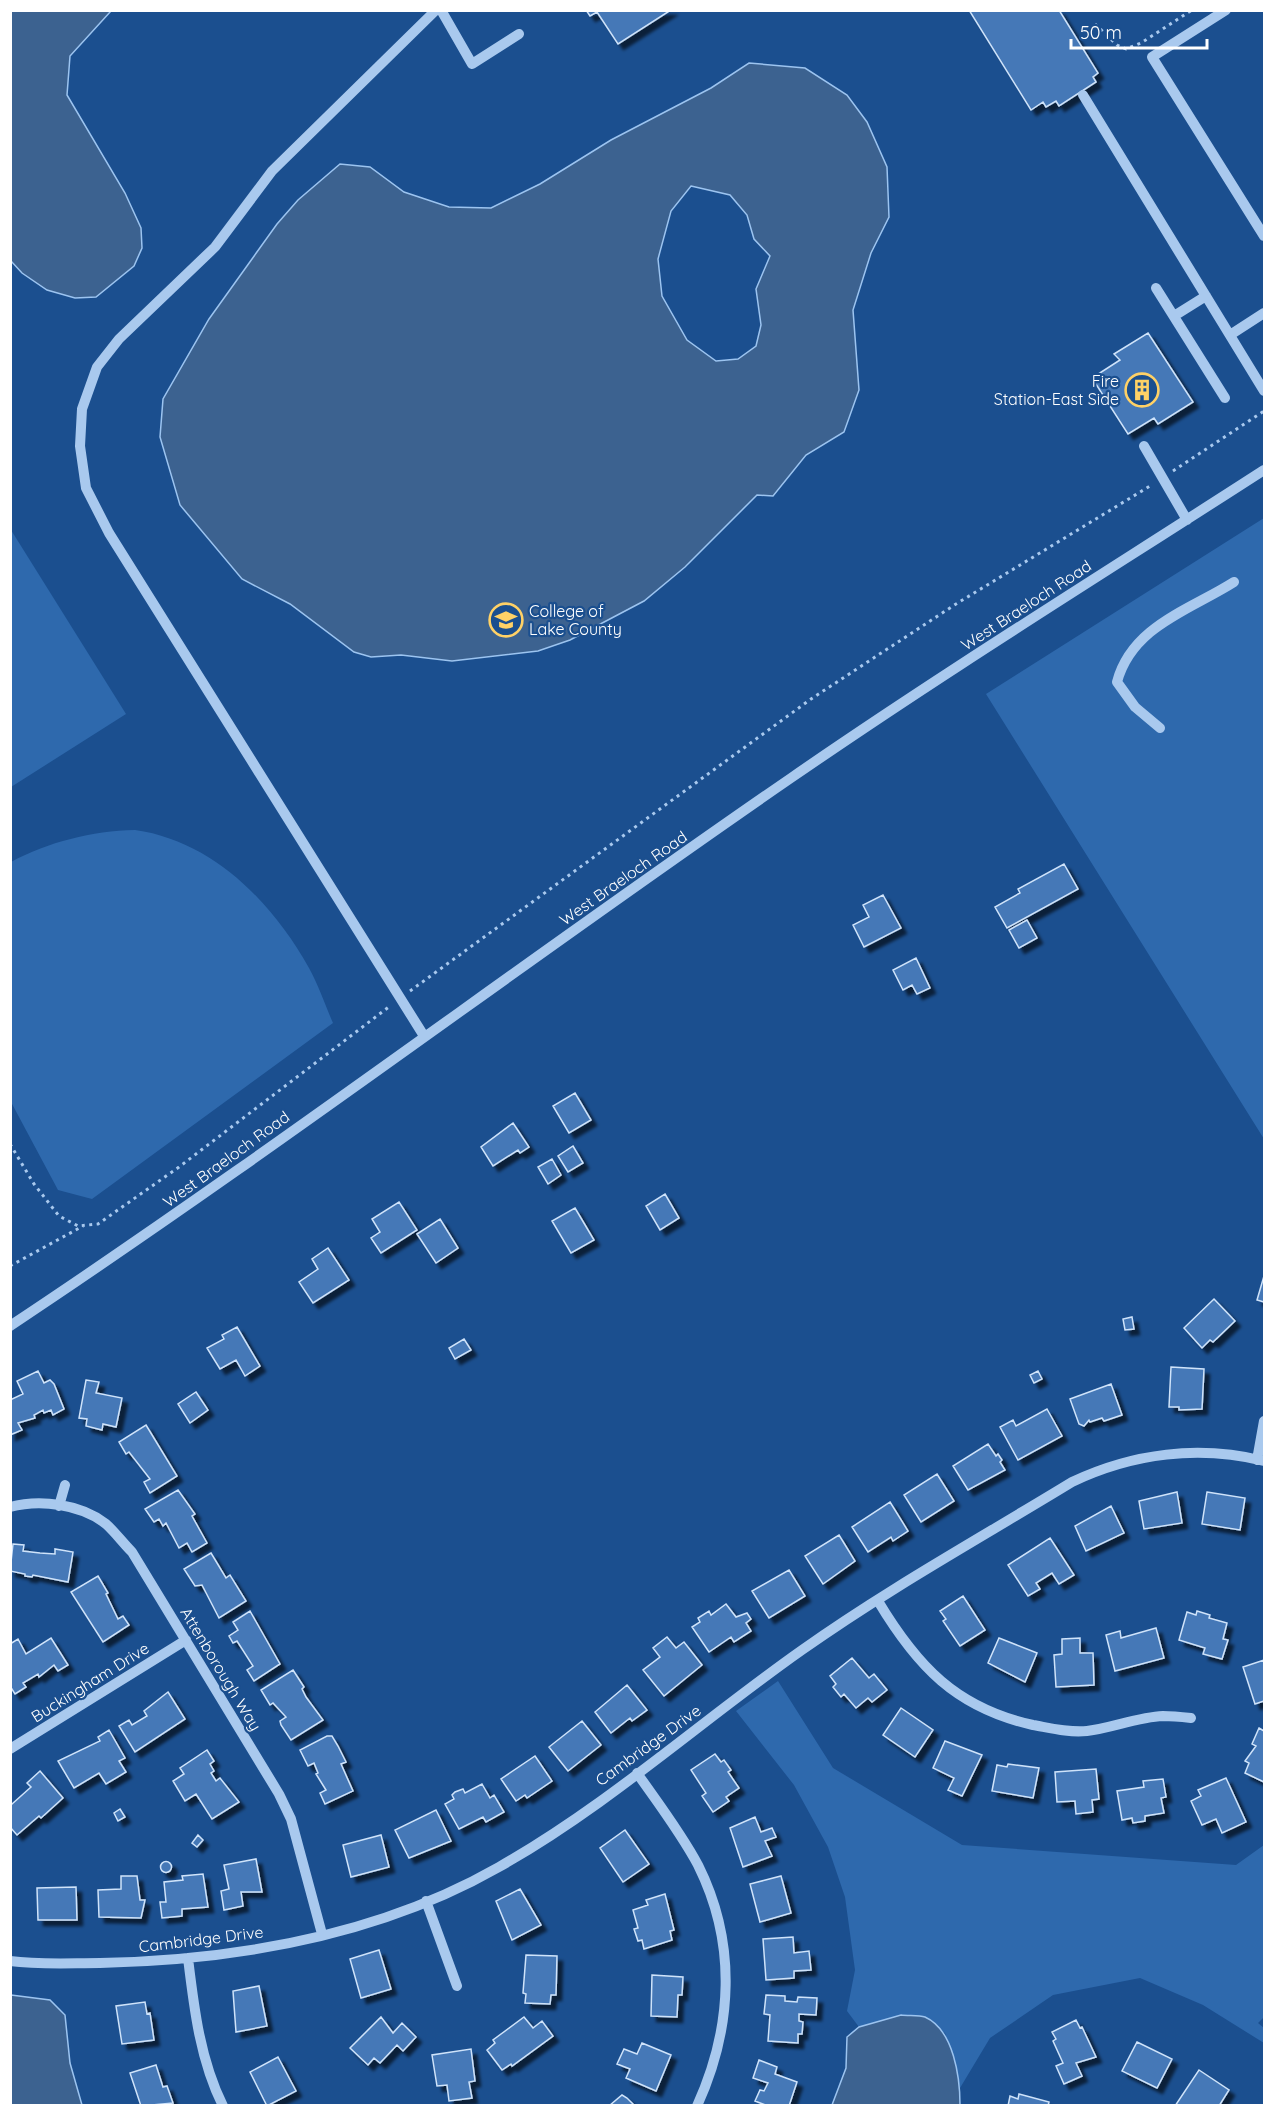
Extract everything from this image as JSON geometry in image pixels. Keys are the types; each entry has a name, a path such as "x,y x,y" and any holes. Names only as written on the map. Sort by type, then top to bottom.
{"street":[{"path":"424,1036 109,533 86,488 80,446 82,409 97,367 119,339 214,247 272,171 439,10 472,64 519,34"},
{"path":"1226,10 1152,57 1264,236"},
{"path":"1083,95 1264,391"},
{"path":"1156,288 1225,398"},
{"path":"1173,316 1206,296"},
{"path":"1230,335 1264,313"},
{"path":"1144,446 1187,520"},
{"name":"West Braeloch Road","path":"10,1326 170,1218 792,777 1000,639 1264,470"},
{"path":"1160,728 1135,707 1123,691 1117,682 1119,672 1141,641 1164,620 1234,582"},
{"path":"1261,1461 1264,1421"},
{"name":"Cambridge Drive","path":"10,1961 45,1964 149,1962 225,1954 322,1934 400,1912 508,1862 637,1773 803,1649 1072,1482 1105,1466 1148,1456 1193,1452 1234,1454 1261,1461"},
{"path":"59,1506 65,1485"},
{"name":"Attenborough Way","path":"10,1508 46,1502 83,1512 105,1524 132,1552 279,1794 291,1819 322,1934"},
{"path":"878,1601 902,1641 921,1664 949,1689 976,1706 1010,1720 1051,1729 1086,1731 1162,1716 1191,1718"},
{"name":"Buckingham Drive","path":"10,1749 186,1640"},
{"path":"637,1773 698,1865 710,1894 722,1936 728,1977 724,2020 714,2064 697,2106"},
{"path":"426,1901 457,1986"},
{"path":"188,1958 197,2028 214,2089 223,2106"}],"path":[{"path":"1095,24 1117,45 1125,49 1141,43 1192,10"},
{"path":"10,1144 34,1184 59,1216 78,1226 98,1224 179,1167 400,998 811,699 956,604 1163,478 1264,411"},
{"path":"10,1266 84,1225"}],"shaded area":[{"path":"11,10 111,11 70,56 67,95 125,193 141,228 142,248 134,266 96,297 75,298 47,290 22,273 11,261"},
{"path":"749,63 805,68 847,95 867,122 887,167 889,217 871,253 853,310 859,390 844,432 806,455 773,496 757,495 685,567 644,601 570,640 538,651 452,661 401,655 371,657 354,652 290,604 242,579 180,505 160,437 163,399 209,319 277,224 298,200 340,164 370,167 404,192 449,207 491,208 540,184 611,140 711,88","holes":["691,186 730,195 747,215 754,239 770,256 756,289 761,325 756,346 738,359 716,361 687,340 662,296 658,259 671,211"]},
{"path":"1264,518 1264,1139 986,694"},
{"path":"11,530 126,714 10,787"},
{"path":"135,830 163,836 190,847 215,861 258,898 277,920 309,968 333,1023 92,1199 58,1190 11,1102 11,862 55,843 87,835"},
{"path":"778,1681 833,1768 962,1845 1236,1865 1264,1845 1264,2017 1258,2023 1264,2028 1264,2043 1203,2005 1140,1978 1053,1995 990,2038 960,2088 945,2033 901,2015 859,2027 847,2011 855,1970 845,1897 828,1847 794,1785 736,1711"},
{"path":"11,1995 50,2000 65,2015 70,2063 82,2105 11,2105"},
{"path":"901,2015 925,2017 943,2032 957,2069 960,2105 832,2105 846,2068 847,2037 859,2027"}],"building":[{"path":"586,10 671,10 618,44 597,12 590,16"},
{"path":"969,10 1059,10 1098,73 1093,77 1096,82 1059,106 1056,101 1046,107 1043,102 1031,110"},
{"name":"Fire Station-East Side","path":"1148,333 1193,402 1158,424 1154,418 1128,434 1092,378 1120,360 1114,354"},
{"path":"1064,864 1078,889 1007,928 995,907 1020,893 1018,889"},
{"path":"883,895 901,928 864,947 853,925 869,917 863,905"},
{"path":"1027,920 1037,938 1019,948 1009,930"},
{"path":"916,958 930,988 917,994 912,985 903,990 893,970"},
{"path":"575,1093 591,1120 569,1133 553,1106"},
{"path":"513,1123 529,1147 520,1153 518,1150 493,1166 481,1147"},
{"path":"573,1146 583,1163 568,1172 558,1156"},
{"path":"552,1159 561,1175 548,1184 538,1167"},
{"path":"665,1194 679,1218 660,1230 646,1206"},
{"path":"399,1202 417,1230 381,1253 371,1238 380,1232 372,1219"},
{"path":"575,1208 594,1240 571,1253 552,1221"},
{"path":"440,1219 458,1248 436,1263 417,1234"},
{"path":"328,1248 349,1280 313,1303 299,1282 318,1269 312,1259"},
{"path":"1264,1276 1264,1302 1257,1300"},
{"path":"1214,1299 1235,1321 1213,1342 1210,1340 1202,1348 1184,1328"},
{"path":"1132,1317 1134,1329 1125,1330 1123,1319"},
{"path":"237,1327 260,1366 245,1376 236,1360 220,1369 207,1348 224,1339 222,1335"},
{"path":"464,1339 471,1350 455,1359 449,1348"},
{"path":"1171,1367 1204,1369 1202,1409 1179,1410 1179,1407 1169,1407"},
{"path":"38,1371 44,1383 50,1380 54,1384 64,1409 53,1415 51,1410 44,1413 43,1410 34,1415 35,1418 18,1423 22,1430 10,1435 10,1400 23,1394 17,1381"},
{"path":"1038,1371 1042,1379 1034,1383 1030,1375"},
{"path":"86,1380 99,1382 96,1393 122,1398 116,1427 103,1424 102,1430 86,1426 87,1419 79,1418"},
{"path":"1111,1384 1122,1415 1104,1421 1102,1418 1090,1422 1089,1420 1084,1426 1079,1424 1070,1399"},
{"path":"196,1392 208,1410 190,1423 178,1404"},
{"path":"1047,1409 1062,1436 1018,1460 1000,1427 1013,1420 1016,1426"},
{"path":"146,1425 177,1476 150,1493 144,1482 150,1479 129,1452 126,1454 119,1442"},
{"path":"988,1444 996,1456 998,1454 1002,1460 1000,1462 1005,1470 968,1490 953,1466"},
{"path":"937,1474 954,1501 921,1522 904,1495"},
{"path":"178,1490 195,1514 192,1516 207,1543 192,1552 187,1543 179,1548 166,1523 163,1526 159,1519 154,1522 145,1509"},
{"path":"1177,1492 1182,1523 1144,1529 1139,1501"},
{"path":"1207,1492 1245,1498 1240,1530 1202,1524"},
{"path":"890,1502 908,1531 893,1541 891,1537 868,1552 852,1527"},
{"path":"1111,1506 1124,1533 1086,1551 1075,1526"},
{"path":"839,1535 855,1561 823,1584 805,1556"},
{"path":"1050,1538 1074,1575 1059,1584 1052,1573 1036,1583 1040,1589 1028,1596 1008,1565"},
{"path":"13,1544 24,1545 23,1551 55,1554 55,1549 73,1552 68,1582 33,1575 32,1577 25,1576 25,1574 10,1571"},
{"path":"211,1553 226,1578 230,1575 246,1601 219,1618 202,1585 195,1586 184,1569"},
{"path":"789,1570 805,1596 769,1618 752,1591"},
{"path":"98,1576 108,1593 106,1594 118,1619 123,1616 129,1625 103,1642 71,1592"},
{"path":"963,1596 985,1630 960,1646 943,1621 946,1619 940,1611"},
{"path":"726,1604 736,1617 747,1613 751,1619 746,1623 751,1631 734,1642 731,1637 709,1652 692,1627 700,1622 698,1618 709,1611 711,1615"},
{"path":"250,1611 280,1664 254,1681 247,1670 253,1666 237,1641 233,1643 229,1636 238,1630 233,1622"},
{"path":"1197,1611 1210,1615 1209,1618 1227,1623 1223,1639 1228,1640 1222,1659 1203,1654 1205,1648 1179,1640 1187,1612 1196,1615"},
{"path":"1156,1628 1164,1658 1115,1671 1106,1635 1120,1631 1121,1638"},
{"path":"667,1637 676,1648 684,1642 702,1665 664,1696 643,1670 660,1657 653,1648"},
{"path":"51,1638 68,1665 58,1671 54,1665 39,1677 38,1674 23,1683 26,1687 15,1694 10,1686 10,1644 18,1639 26,1654"},
{"path":"999,1638 1037,1653 1025,1682 988,1663"},
{"path":"1080,1638 1080,1653 1093,1653 1094,1685 1056,1687 1054,1655 1062,1654 1062,1639"},
{"path":"852,1658 869,1678 874,1674 887,1690 872,1702 868,1698 856,1708 844,1694 841,1697 833,1687 836,1684 830,1676"},
{"path":"1264,1660 1264,1701 1255,1704 1243,1667"},
{"path":"293,1670 304,1687 302,1689 306,1697 323,1720 291,1740 280,1721 286,1717 273,1703 270,1705 261,1690"},
{"path":"627,1685 647,1710 632,1721 630,1718 611,1733 595,1712"},
{"path":"168,1692 185,1719 135,1752 119,1726 129,1720 132,1725 147,1716 144,1711"},
{"path":"901,1708 933,1730 915,1757 883,1735"},
{"path":"582,1721 601,1745 568,1771 549,1747"},
{"path":"1259,1728 1264,1731 1264,1782 1245,1773 1249,1763 1245,1761 1256,1746 1252,1744"},
{"path":"109,1730 125,1758 119,1761 126,1772 106,1784 99,1773 74,1788 58,1761 100,1741 98,1737"},
{"path":"327,1736 332,1736 346,1762 341,1764 353,1791 325,1804 320,1793 326,1790 316,1774 318,1773 314,1763 308,1766 300,1750"},
{"path":"945,1741 982,1755 962,1796 948,1790 954,1778 933,1768"},
{"path":"207,1750 214,1761 210,1764 214,1771 211,1773 216,1781 220,1778 239,1802 212,1819 196,1794 185,1801 173,1781 184,1774 180,1768"},
{"path":"715,1754 721,1762 724,1760 731,1770 728,1772 739,1788 726,1797 729,1801 713,1812 702,1796 706,1793 691,1770"},
{"path":"535,1756 552,1781 527,1798 525,1795 516,1801 501,1779"},
{"path":"1008,1764 1039,1768 1033,1798 992,1791 997,1765 1007,1767"},
{"path":"1096,1769 1099,1799 1092,1800 1093,1812 1076,1814 1075,1801 1057,1802 1055,1772"},
{"path":"40,1771 63,1798 17,1835 10,1827 10,1802 12,1804 31,1787 27,1783"},
{"path":"1226,1778 1246,1822 1222,1833 1216,1819 1202,1825 1191,1801 1201,1796 1198,1790"},
{"path":"1163,1779 1166,1797 1161,1798 1164,1813 1145,1816 1145,1821 1133,1823 1132,1818 1122,1820 1117,1791 1144,1787 1143,1781"},
{"path":"482,1784 490,1798 494,1795 504,1812 486,1822 483,1817 459,1829 445,1804 454,1799 452,1795 455,1792 463,1789 465,1793"},
{"path":"120,1809 125,1817 118,1821 114,1813"},
{"path":"436,1810 451,1841 409,1858 395,1830"},
{"path":"755,1817 761,1832 772,1828 776,1837 765,1841 772,1856 743,1867 730,1828"},
{"path":"625,1830 649,1864 623,1882 600,1848"},
{"path":"198,1835 203,1840 197,1847 192,1843"},
{"path":"381,1835 389,1867 351,1877 343,1845"},
{"path":"256,1859 262,1892 241,1892 243,1906 224,1910 221,1891 229,1889 224,1865"},
{"path":"166,1861 172,1867 166,1873 160,1867"},
{"path":"203,1874 208,1907 182,1909 182,1916 162,1918 160,1902 166,1902 164,1882 183,1880 182,1876"},
{"path":"121,1876 137,1876 140,1900 145,1900 141,1918 99,1917 98,1890 121,1889"},
{"path":"781,1876 791,1913 760,1922 750,1884"},
{"path":"76,1887 77,1920 38,1920 37,1888"},
{"path":"520,1889 541,1925 512,1940 496,1901"},
{"path":"665,1894 674,1930 670,1931 672,1940 644,1949 642,1940 638,1941 634,1929 638,1928 633,1910 648,1905 646,1900"},
{"path":"793,1937 794,1953 809,1951 811,1970 794,1971 794,1978 766,1980 763,1939"},
{"path":"379,1950 391,1989 361,1998 350,1959"},
{"path":"526,1955 557,1956 556,1995 551,1995 550,2004 525,2003 526,1994 523,1993"},
{"path":"652,1975 683,1977 682,1995 678,1995 677,2017 651,2016"},
{"path":"259,1986 267,2026 236,2032 233,1991"},
{"path":"766,1995 785,1996 785,2001 797,2002 798,1997 817,1998 816,2015 799,2014 799,2021 803,2022 802,2034 798,2034 798,2043 768,2041 770,2015 764,2014"},
{"path":"145,2002 147,2014 150,2013 154,2040 122,2044 116,2006"},
{"path":"381,2017 393,2033 402,2023 416,2037 403,2051 397,2045 380,2063 374,2058 368,2065 350,2048"},
{"path":"524,2017 533,2028 542,2021 553,2036 512,2066 511,2064 502,2070 487,2050 495,2043 493,2040"},
{"path":"1076,2020 1080,2028 1082,2027 1096,2057 1076,2063 1082,2076 1064,2084 1056,2066 1063,2063 1053,2041 1056,2039 1052,2032"},
{"path":"1137,2042 1172,2059 1157,2088 1122,2071"},
{"path":"642,2043 671,2055 656,2091 626,2078 630,2069 617,2064 624,2049 637,2054"},
{"path":"471,2049 475,2081 469,2082 472,2098 449,2101 447,2085 437,2086 432,2055"},
{"path":"278,2057 296,2091 267,2106 250,2072"},
{"path":"759,2060 777,2067 775,2074 797,2082 789,2106 768,2106 755,2101 760,2090 764,2091 768,2083 753,2078"},
{"path":"156,2065 163,2087 167,2086 173,2103 141,2106 130,2073"},
{"path":"1199,2070 1229,2090 1219,2106 1175,2106"},
{"path":"1019,2094 1049,2102 1048,2106 1008,2106 1010,2096 1018,2099"},
{"path":"622,2095 635,2106 609,2106"}],"place":[{"name":"Fire Station-East Side","path":"1142,390"},
{"name":"College of Lake County","path":"506,620"}]}
